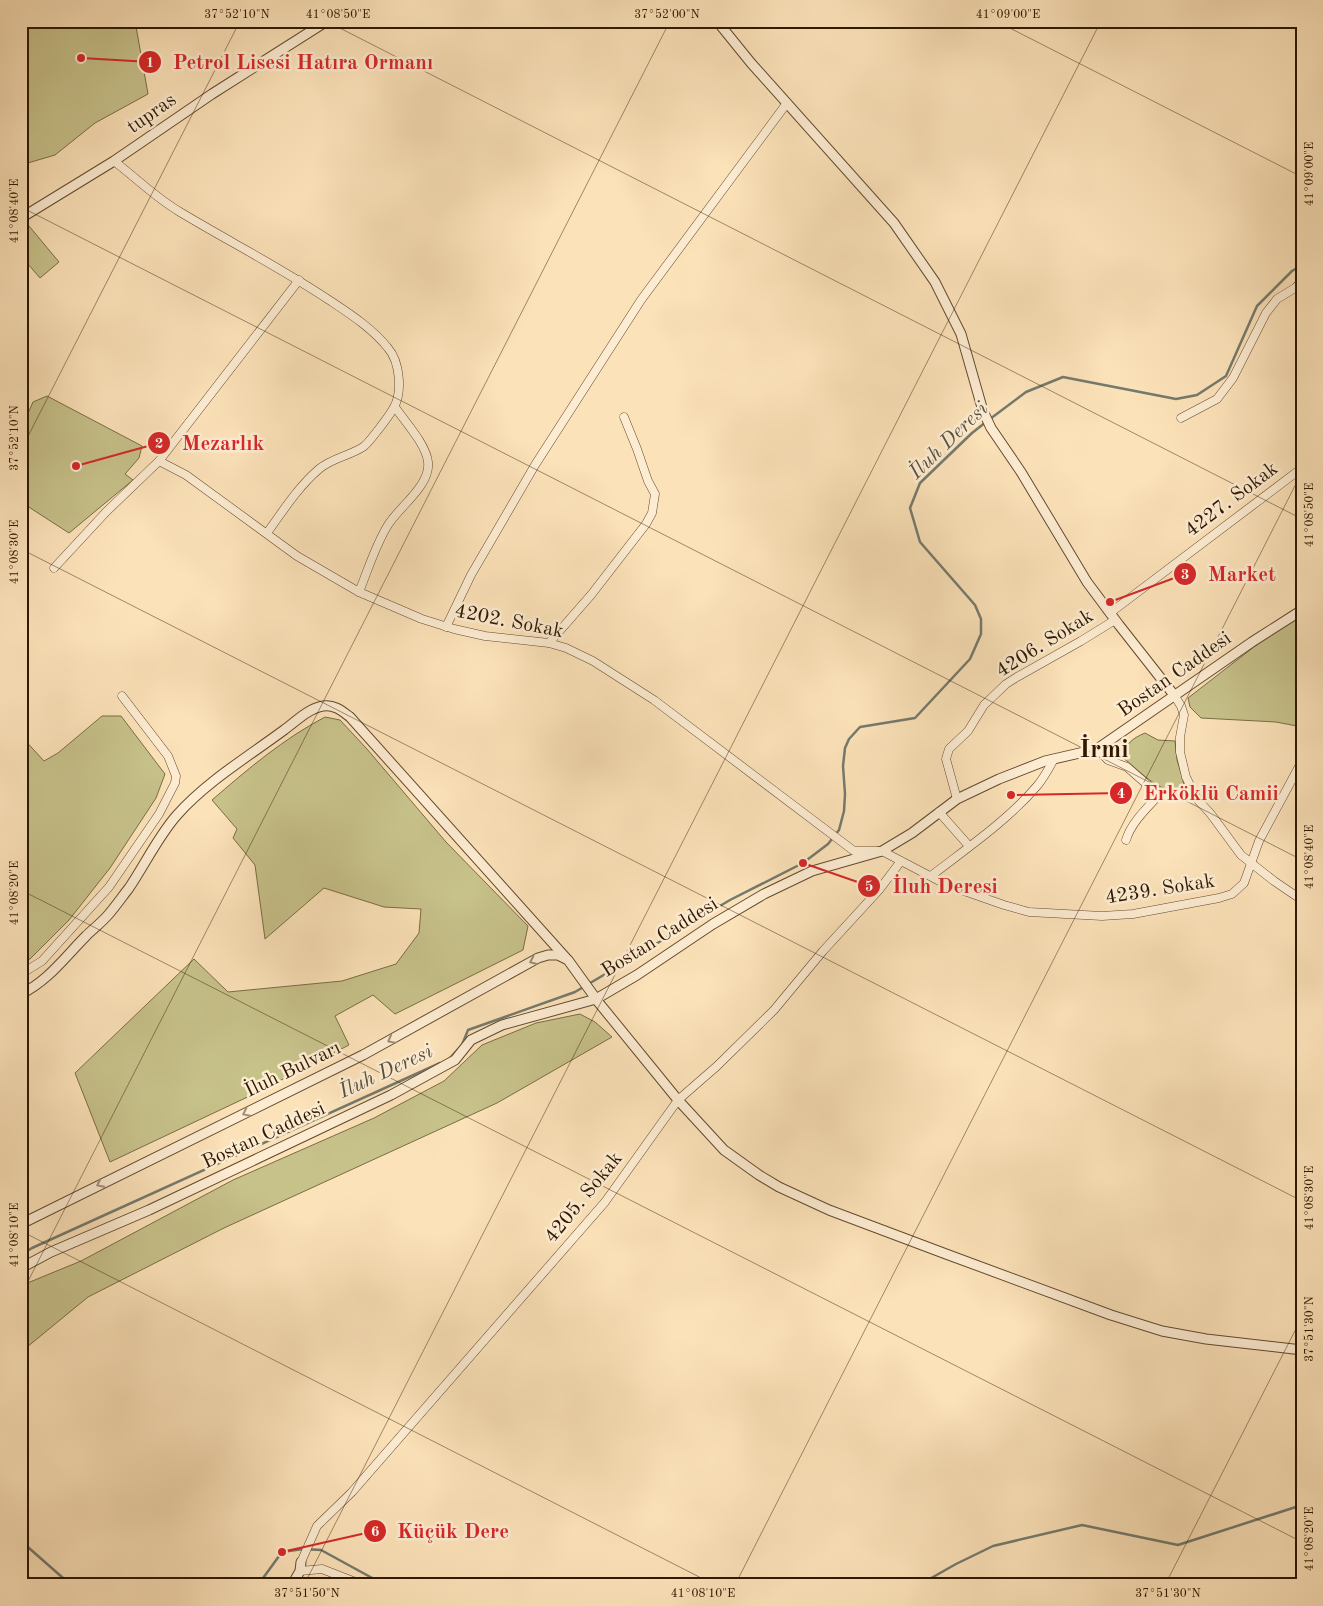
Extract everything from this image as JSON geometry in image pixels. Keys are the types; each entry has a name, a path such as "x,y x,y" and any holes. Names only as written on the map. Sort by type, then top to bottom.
{"street":[{"name":"tupras","path":"21,218 114,161 212,94 327,21"},
{"path":"717,21 787,104 894,223 935,282 960,334 982,411 991,428 1021,472 1087,582 1181,706 1184,715 1180,752 1186,777 1192,791 1241,855 1302,900"},
{"path":"446,627 471,575 535,465 636,308 787,104"},
{"path":"114,161 179,212 299,280 358,320 389,348 396,363 398,386 395,406 363,447 321,467 309,478 267,533"},
{"path":"54,568 106,512 159,461 299,280"},
{"path":"1181,418 1217,399 1233,378 1266,313 1277,299 1301,283"},
{"path":"359,592 375,550 388,525 419,488 427,474 428,462 424,448 395,406"},
{"path":"549,643 591,595 646,524 652,512 655,494 624,416"},
{"name":"4202. Sokak","path":"159,461 186,475 297,556 359,592 422,619 446,627 485,636 549,643 566,648 593,661 654,700 839,839"},
{"name":"4227. Sokak","path":"1112,616 1302,468"},
{"name":"Bostan Caddesi","path":"21,1268 51,1252 149,1210 391,1095 455,1060 471,1040 502,1025 594,997 637,975 713,924 764,894 812,871 882,852 912,833 957,798 1023,769 1054,759 1097,749 1302,610"},
{"name":"4206. Sokak","path":"957,798 946,760 949,749 968,730 984,705 1006,684 1081,641 1112,616"},
{"path":"21,974 42,960 109,887 159,814 175,783 174,768 168,756 122,696"},
{"path":"21,994 34,988 46,978 108,916 175,817 185,806 256,750 311,711 323,706 334,707 350,717 568,960 594,997 678,1100 724,1150 741,1163 779,1187 829,1210 1111,1315 1162,1331 1206,1339 1302,1350"},
{"path":"1097,749 1108,760 1127,768 1159,795 1173,796 1192,791"},
{"path":"931,876 1000,821 1029,794 1038,784 1054,759"},
{"name":"4239. Sokak","path":"839,839 854,851 882,852 956,888 1004,906 1029,912 1102,916 1133,914 1219,898 1238,890 1244,883 1259,841 1302,761"},
{"path":"1126,840 1135,822 1159,795"},
{"path":"940,812 969,846"},
{"name":"4205. Sokak","path":"300,1566 317,1526 352,1492 575,1237 622,1180 678,1100 717,1066 774,1010 823,951 879,890 901,861"},
{"name":"İluh Bulvarı","path":"21,1224 364,1055 538,958 558,955 568,960"},
{"path":"292,1585 300,1566 322,1569 363,1585"}],"shaded area":[{"path":"21,21 135,21 148,94 95,123 55,155 21,165"},
{"path":"29,226 59,262 40,278 21,256 21,232"},
{"path":"47,396 142,446 139,458 125,474 133,480 69,533 21,502 21,429 33,402"},
{"path":"1302,616 1302,727 1276,722 1201,718 1190,707 1188,698 1268,636"},
{"path":"102,716 121,716 165,774 156,798 110,868 69,920 30,959 21,963 21,736 44,761 58,753"},
{"path":"325,717 340,720 446,842 528,926 523,950 395,1014 373,995 335,1016 349,1045 256,1093 110,1162 75,1073 194,959 228,992 342,981 396,964 419,933 421,909 384,907 324,888 265,939 255,865 233,838 237,829 212,800 280,745"},
{"path":"1145,733 1158,740 1175,741 1177,760 1184,787 1180,791 1172,791 1156,785 1122,757 1125,748 1130,742"},
{"path":"580,1014 595,1022 612,1037 497,1103 224,1228 88,1297 21,1352 21,1286 81,1261 233,1180 374,1118 444,1081 482,1045 536,1023"}],"waterway":[{"name":"İluh Deresi","path":"990,419 1026,392 1063,377 1176,399 1197,395 1226,376 1257,306 1292,271 1302,265"},
{"name":"İluh Deresi","path":"448,1060 462,1045 468,1030 575,992 730,900 803,863 828,844 839,830 844,811 843,766 845,748 849,739 860,727 915,718 970,659 981,634 981,619 975,605 920,542 910,508 920,483 986,422"},
{"name":"İluh Deresi","path":"21,1255 32,1248 440,1063"},
{"path":"856,1585 926,1581 993,1546 1082,1525 1178,1545 1302,1505"},
{"path":"21,1541 71,1585"},
{"path":"258,1585 282,1552 303,1549 321,1550 385,1585"}],"place":[{"name":"Petrol Lisesi Hatıra Ormanı","path":"81,58"},
{"name":"Mezarlık","path":"76,466"},
{"name":"Market","path":"1110,602"},
{"name":"Erköklü Camii","path":"1011,795"},
{"name":"İluh Deresi","path":"803,863"},
{"name":"Küçük Dere","path":"282,1552"}],"district":[{"name":"İrmi","path":"1104,750"}]}
